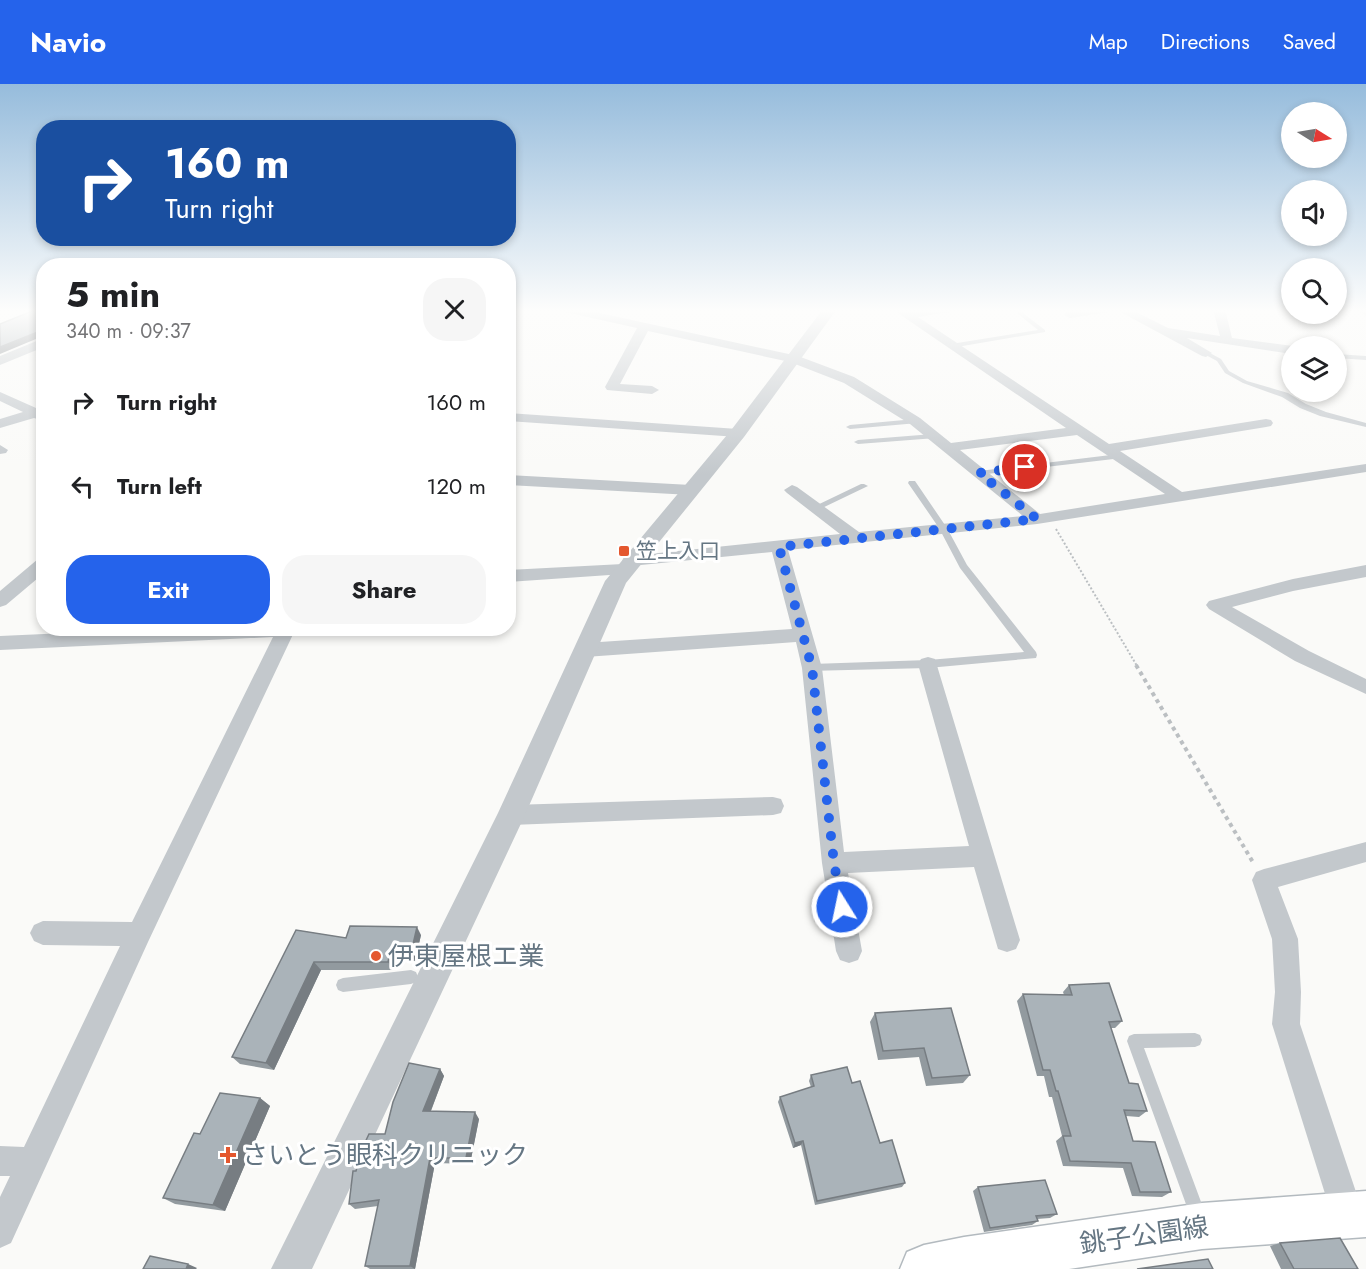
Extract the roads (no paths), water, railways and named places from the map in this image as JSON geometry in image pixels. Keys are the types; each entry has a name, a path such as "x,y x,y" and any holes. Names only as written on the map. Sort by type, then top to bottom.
{"main road":[{"name":"銚子公園線","path":"924,1269 1202,1226 1357,1215"}],"street":[{"path":"622,364 612,387 652,390"},
{"path":"291,1269 511,815 616,580 738,433 791,364"},
{"path":"809,364 849,380 915,421 950,447 979,473 1043,518"},
{"path":"980,364 1082,430 1178,496"},
{"path":"0,396 36,411"},
{"path":"0,424 36,414"},
{"path":"516,418 738,433"},
{"path":"1114,452 1266,423"},
{"path":"950,447 1082,430"},
{"path":"516,575 1043,518 1366,468"},
{"path":"516,480 691,490"},
{"path":"792,490 856,539"},
{"path":"779,547 812,668 834,863 849,951"},
{"path":"0,601 36,571"},
{"path":"1366,571 1293,585 1215,605 1302,656 1366,687"},
{"path":"585,650 804,634"},
{"path":"0,643 144,636"},
{"path":"0,1232 139,934 284,636"},
{"path":"928,664 1007,940"},
{"path":"511,815 773,806"},
{"path":"1357,1215 1286,1024 1288,992 1285,939 1264,880 1366,852"},
{"path":"834,863 983,856"},
{"path":"42,933 139,934"},
{"path":"0,1161 33,1162"}],"lane":[{"path":"1222,364 1227,372 1245,382 1285,395 1323,414 1366,425"},
{"path":"850,427 915,421"},
{"path":"858,442 933,436"},
{"path":"979,473 1114,452"},
{"path":"812,668 928,664 1032,655 963,566 943,528 912,483"},
{"path":"815,508 864,486"},
{"path":"343,985 411,976"},
{"path":"1195,1040 1134,1041 1202,1226"}],"place":[{"name":"笠上入口","path":"624,551"},
{"name":"伊東屋根エ業","path":"376,956"},
{"name":"さいとう眼科クリニック","path":"228,1155"}]}
